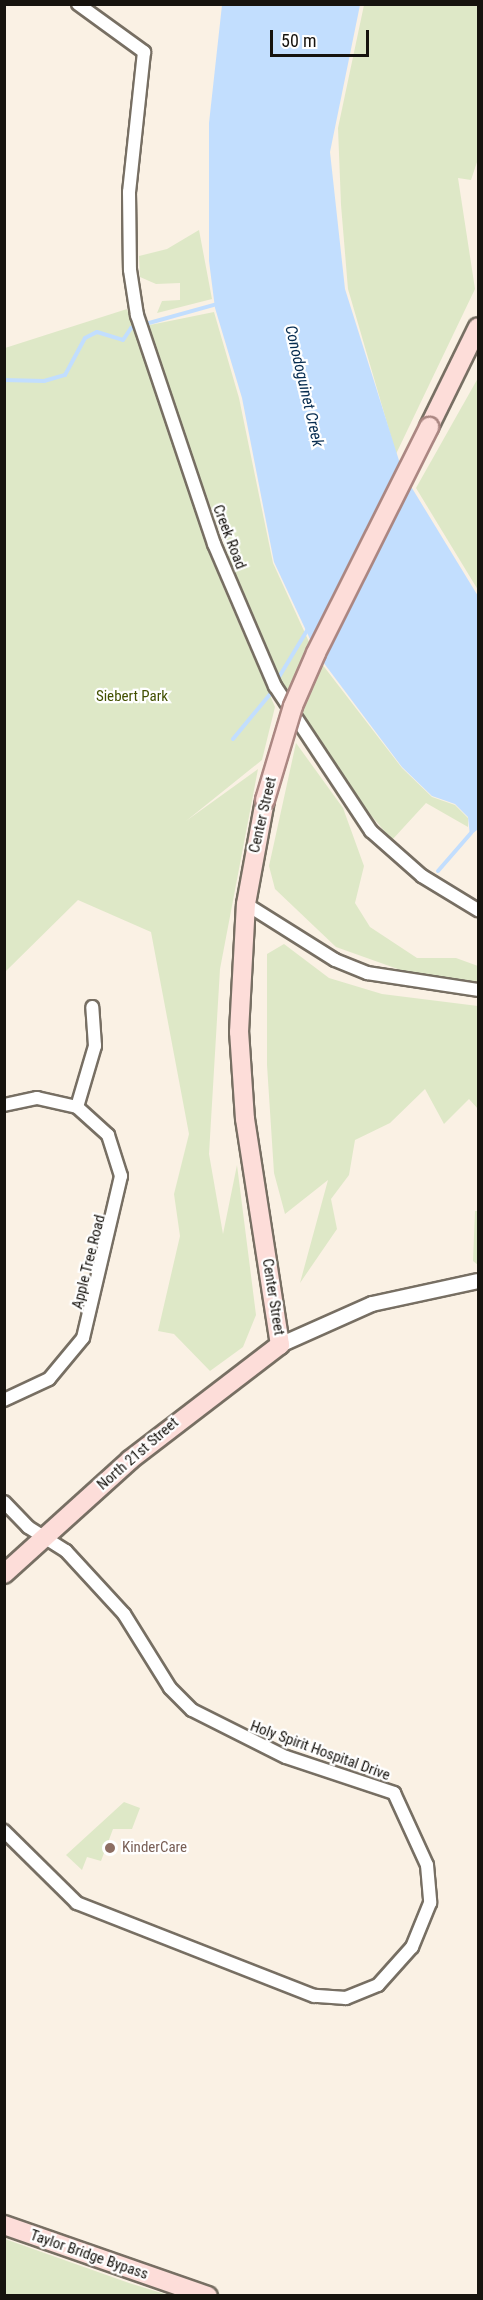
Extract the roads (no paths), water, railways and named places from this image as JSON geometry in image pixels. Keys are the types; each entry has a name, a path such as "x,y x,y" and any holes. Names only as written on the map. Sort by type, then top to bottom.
{"main road":[{"name":"Center Street","path":"280,1345 241,1076 239,987 246,904 265,800 293,706 316,653 478,327"},
{"name":"North 21st Street","path":"4,1574 175,1422 280,1345"},
{"name":"Taylor Bridge Bypass","path":"4,2225 208,2295"}],"street":[{"name":"Creek Road","path":"78,4 144,52 137,92 129,192 130,270 142,333 219,555 289,712 371,831 422,876 478,910"},
{"path":"246,904 335,960 367,973 478,990"},
{"path":"4,1106 37,1098 77,1107 95,1046 92,1007"},
{"name":"Apple Tree Road","path":"4,1400 49,1379 83,1338 116,1218 122,1176 116,1150 101,1126 77,1107"},
{"path":"280,1345 372,1304 478,1281"},
{"name":"Holy Spirit Hospital Drive","path":"4,1502 44,1539 66,1551 124,1614 170,1688 192,1710 275,1753 394,1793 427,1865 430,1903 412,1947 378,1985 346,1998 314,1996 77,1902 4,1831"}],"water":[{"name":"Conodoguinet Creek","path":"222,5 360,5 330,152 345,289 402,470 316,652 274,562 242,398 215,308 209,261 209,123"},
{"path":"404,475 478,596 478,829 470,836 468,817 455,804 432,796 402,767 317,654"}],"waterway":[{"path":"4,380 44,381 65,375 85,338 97,332 123,340 131,328 217,304"},
{"path":"279,677 308,629"},
{"path":"233,739 271,693"},
{"path":"438,871 471,833"}],"place":[{"name":"KinderCare","path":"110,1848"}],"park label":[{"name":"Siebert Park","path":"132,697"}]}
